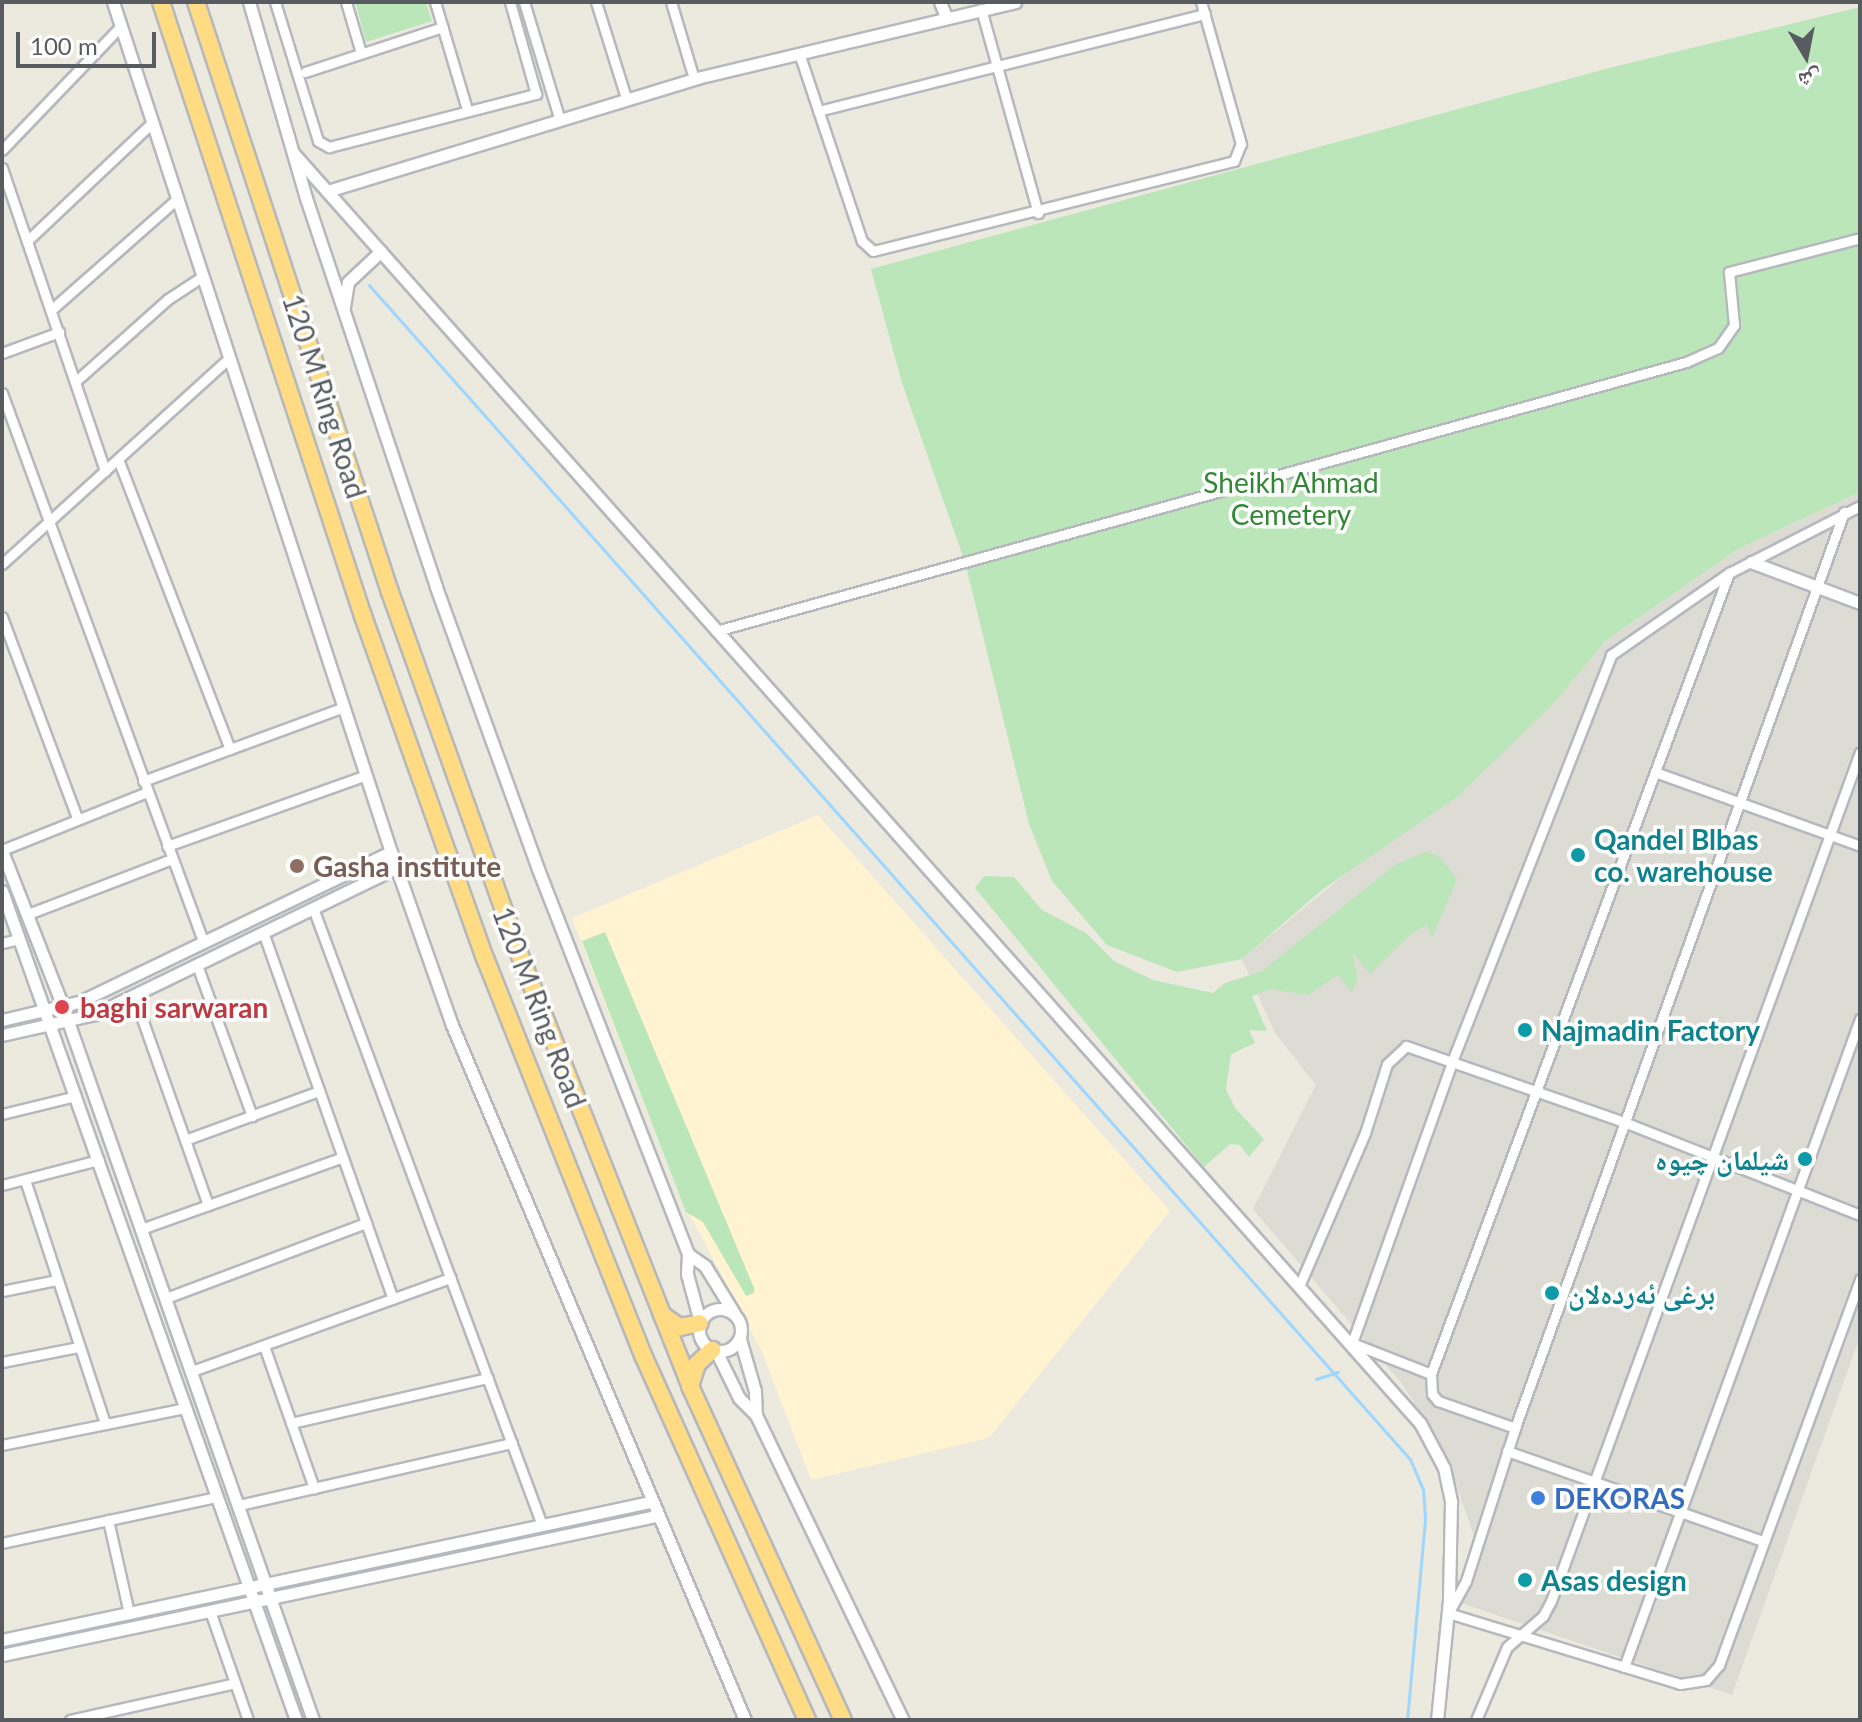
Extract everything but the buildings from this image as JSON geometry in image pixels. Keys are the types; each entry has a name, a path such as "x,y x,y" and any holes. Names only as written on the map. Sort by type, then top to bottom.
{"highway":[{"name":"120 M Ring Road","path":"161,2 363,616 485,958 643,1355 807,1720"},
{"name":"120 M Ring Road","path":"196,2 431,712 660,1314 843,1720"},
{"path":"660,1314 680,1327 700,1323"},
{"path":"690,1386 697,1364 714,1350"}],"street":[{"path":"113,2 396,868 452,1025 650,1502 745,1720"},
{"path":"249,2 343,312 532,855 688,1254 687,1274 702,1342 714,1350 739,1398 756,1415"},
{"path":"275,2 323,147 530,98 536,94 510,2"},
{"path":"346,2 361,53"},
{"path":"435,2 466,106"},
{"path":"524,2 559,117"},
{"path":"596,2 626,98"},
{"path":"671,2 692,72"},
{"path":"940,2 946,17"},
{"path":"331,190 626,98 1015,2"},
{"path":"799,53 868,250 1038,213 1234,161 1241,144 1201,2"},
{"path":"981,9 1038,213"},
{"path":"818,111 1205,14"},
{"path":"2,150 121,26"},
{"path":"305,72 443,27"},
{"path":"533,78 546,74"},
{"path":"27,241 153,122"},
{"path":"294,154 331,190 381,251 716,631 1300,1284 1420,1423 1444,1468 1451,1502 1448,1613 1437,1720"},
{"path":"2,168 105,471"},
{"path":"51,310 177,199"},
{"path":"716,631 1686,362 1718,348 1734,325 1729,272 1860,238"},
{"path":"343,312 348,282 381,251"},
{"path":"76,381 168,299 203,276"},
{"path":"2,353 59,332"},
{"path":"2,564 228,359"},
{"path":"2,393 6,420 203,941"},
{"path":"118,459 230,749"},
{"path":"1352,1343 1453,1059 1611,655 1729,573 1860,506"},
{"path":"1448,1613 1466,1581 1515,1428 1844,512"},
{"path":"1751,562 1816,590 1860,603"},
{"path":"1515,1428 1438,1401 1432,1394 1431,1374 1729,573"},
{"path":"2,617 77,818"},
{"path":"143,781 344,707"},
{"path":"1476,1720 1507,1647 1524,1634 1551,1601 1860,752"},
{"path":"1655,772 1860,846"},
{"path":"167,846 366,775"},
{"path":"147,792 2,850 69,1023 313,1720"},
{"path":"2,1020 63,1007 391,852"},
{"path":"28,914 172,859"},
{"path":"2,1035 69,1023 134,996 396,868"},
{"path":"2,891 296,1720"},
{"path":"313,908 542,1525"},
{"path":"255,916 393,1299"},
{"path":"2,943 20,939"},
{"path":"197,965 252,1116"},
{"path":"134,996 208,1205"},
{"path":"1624,1667 1860,1019"},
{"path":"1300,1284 1365,1133 1387,1064 1406,1046 1453,1059 1624,1122 1860,1215"},
{"path":"185,1140 319,1091"},
{"path":"2,1114 76,1096"},
{"path":"141,1229 343,1157"},
{"path":"2,1185 99,1160"},
{"path":"25,1180 105,1424"},
{"path":"166,1298 366,1223"},
{"path":"688,1254 705,1266 741,1324 740,1339 756,1415 903,1720"},
{"path":"192,1371 451,1278"},
{"path":"1448,1613 1680,1684 1706,1680 1719,1665 1860,1279"},
{"path":"2,1291 56,1280"},
{"path":"700,1323 717,1309 734,1313"},
{"path":"714,1350 730,1349 740,1339"},
{"path":"1352,1343 1431,1374"},
{"path":"264,1346 314,1488"},
{"path":"2,1362 78,1347"},
{"path":"291,1423 488,1378"},
{"path":"2,1445 186,1408"},
{"path":"239,1505 512,1443"},
{"path":"1507,1451 1763,1541"},
{"path":"2,1543 217,1497"},
{"path":"2,1640 650,1502"},
{"path":"2,1655 656,1516"},
{"path":"108,1520 129,1613"},
{"path":"210,1611 248,1720"},
{"path":"70,1720 235,1683"}],"shaded area":[{"path":"1860,492 1860,1336 1732,1695 1458,1602 1475,1539 1446,1456 1403,1385 1253,1209 1316,1085 1275,1033 1242,959 1557,700 1605,641 1738,549"},
{"path":"818,815 1170,1211 989,1438 811,1480 762,1352 679,1194 572,918"}],"green space":[{"path":"426,2 432,21 366,42 356,4"},
{"name":"Sheikh Ahmad Cemetery","path":"1860,7 1860,492 1738,549 1605,641 1557,700 1458,796 1322,890 1242,959 1177,972 1107,945 1052,881 1029,824 965,562 902,383 871,269 1609,68"},
{"path":"1425,852 1438,855 1457,879 1432,938 1427,925 1412,933 1370,974 1352,952 1358,978 1352,992 1338,975 1308,995 1271,989 1252,996 1267,1031 1249,1030 1255,1043 1231,1054 1226,1089 1235,1108 1264,1139 1249,1157 1240,1145 1230,1144 1204,1167 975,888 984,876 1014,877 1042,910 1086,933 1114,961 1153,980 1213,993 1225,983 1262,971 1395,865"},
{"path":"605,932 754,1293 746,1296 703,1222 686,1212 582,941"}],"waterway":[{"path":"369,285 1410,1459 1423,1489 1425,1519 1407,1720"},
{"path":"1316,1379 1338,1372"}],"place":[{"name":"Qandel Blbas co. warehouse","path":"1578,855"},
{"name":"Gasha institute","path":"297,866"},
{"name":"baghi sarwaran","path":"62,1007"},
{"name":"Najmadin Factory","path":"1525,1030"},
{"name":"شيلمان چیوه","path":"1805,1159"},
{"name":"برغی ئەردەلان","path":"1552,1293"},
{"name":"DEKORAS","path":"1538,1498"},
{"name":"Asas design","path":"1525,1580"}]}
